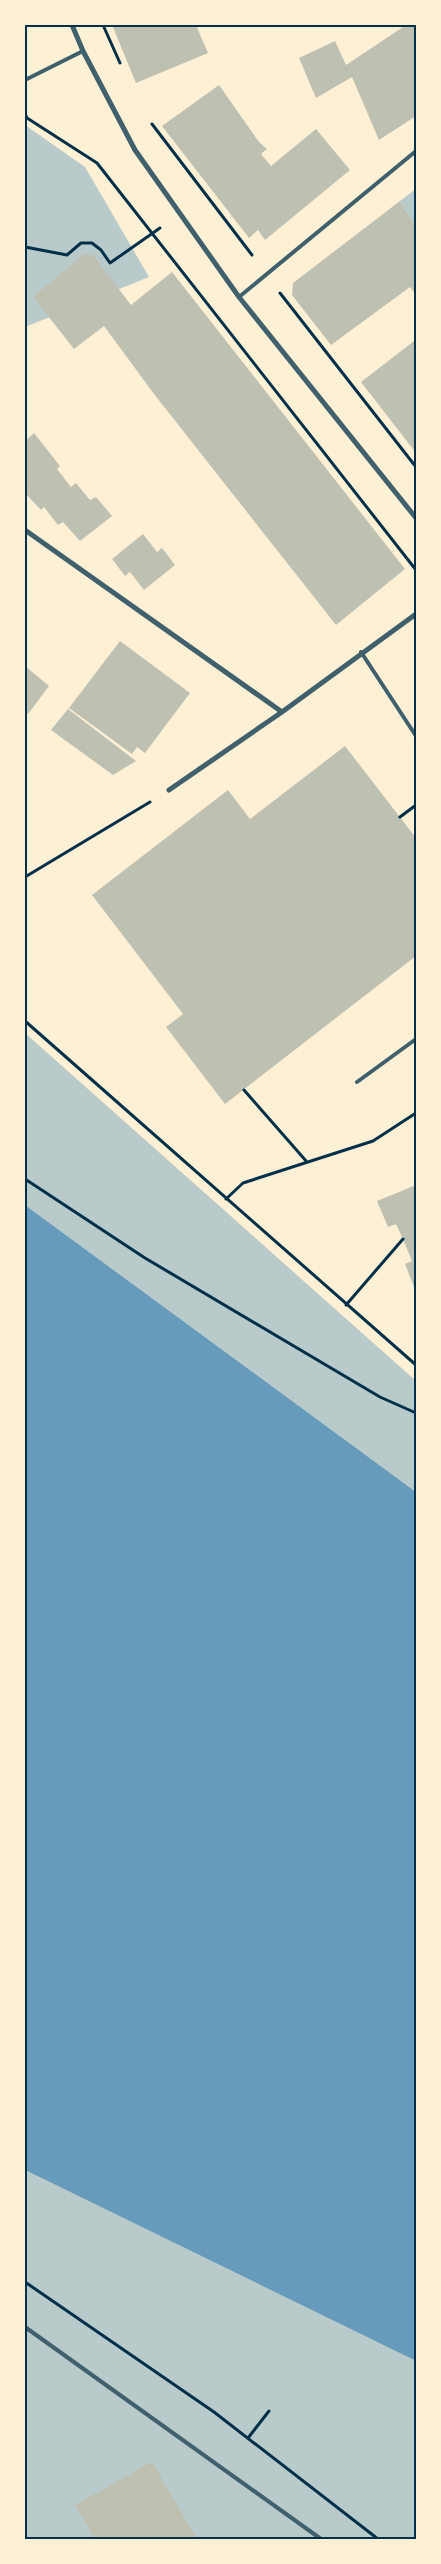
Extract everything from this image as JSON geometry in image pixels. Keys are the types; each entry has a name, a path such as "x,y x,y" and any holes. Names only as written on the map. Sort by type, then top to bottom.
{"street":[{"path":"72,25 83,51 135,150 240,297 416,518"},
{"path":"25,530 282,712"},
{"path":"169,790 282,712 361,652 416,614"}],"lane":[{"path":"25,79 83,51"},
{"path":"240,297 416,151"},
{"path":"361,652 416,736"},
{"path":"357,1082 416,1038"},
{"path":"25,2326 321,2539"}],"path":[{"path":"103,25 121,66"},
{"path":"25,114 27,118 97,163 416,570"},
{"path":"150,122 251,256 258,250"},
{"path":"25,247 67,255 81,243 92,243 101,250 110,263 153,233"},
{"path":"279,290 280,295 416,467"},
{"path":"25,877 169,790"},
{"path":"400,817 416,805"},
{"path":"25,1021 416,1365"},
{"path":"244,1090 307,1162"},
{"path":"226,1199 243,1183 373,1140 416,1113"},
{"path":"25,1179 145,1258 380,1397 416,1413"},
{"path":"346,1304 403,1239"},
{"path":"25,2282 214,2412 378,2539"},
{"path":"248,2438 269,2411"}],"shaded area":[{"path":"25,125 85,167 149,277 25,327"},
{"path":"416,189 416,227 400,201"},
{"path":"25,1033 416,1381 416,1492 25,1205"},
{"path":"25,2170 416,2361 416,2539 25,2539"}],"water":[{"path":"25,1205 416,1492 416,2361 25,2170"}],"building":[{"path":"112,25 196,25 208,53 136,83"},
{"path":"406,25 416,25 416,116 379,140 352,77 316,98 299,58 335,41 346,65"},
{"path":"219,85 259,142 267,149 261,154 271,166 316,129 350,170 265,240 258,230 249,238 162,126"},
{"path":"400,201 416,227 416,295 410,287 331,345 292,295 293,283"},
{"path":"84,254 93,255 131,305 172,272 405,569 336,625 154,394 104,326 74,349 33,297"},
{"path":"414,341 416,344 416,453 361,382"},
{"path":"34,433 60,466 57,469 71,487 76,483 90,500 96,497 112,516 80,541 63,522 58,525 44,507 41,510 25,493 25,441"},
{"path":"143,534 157,552 162,548 175,565 144,590 130,572 125,576 112,559"},
{"path":"120,641 190,693 145,753 137,747 132,754 69,708"},
{"path":"25,666 49,686 28,714 25,712"},
{"path":"68,709 136,761 113,775 51,730"},
{"path":"345,746 416,838 416,956 225,1104 166,1027 183,1014 92,895 228,790 250,819"},
{"path":"416,1185 416,1292 405,1264 412,1261 403,1239 396,1224 388,1227 377,1201"},
{"path":"152,2462 197,2539 95,2539 75,2505"}]}
